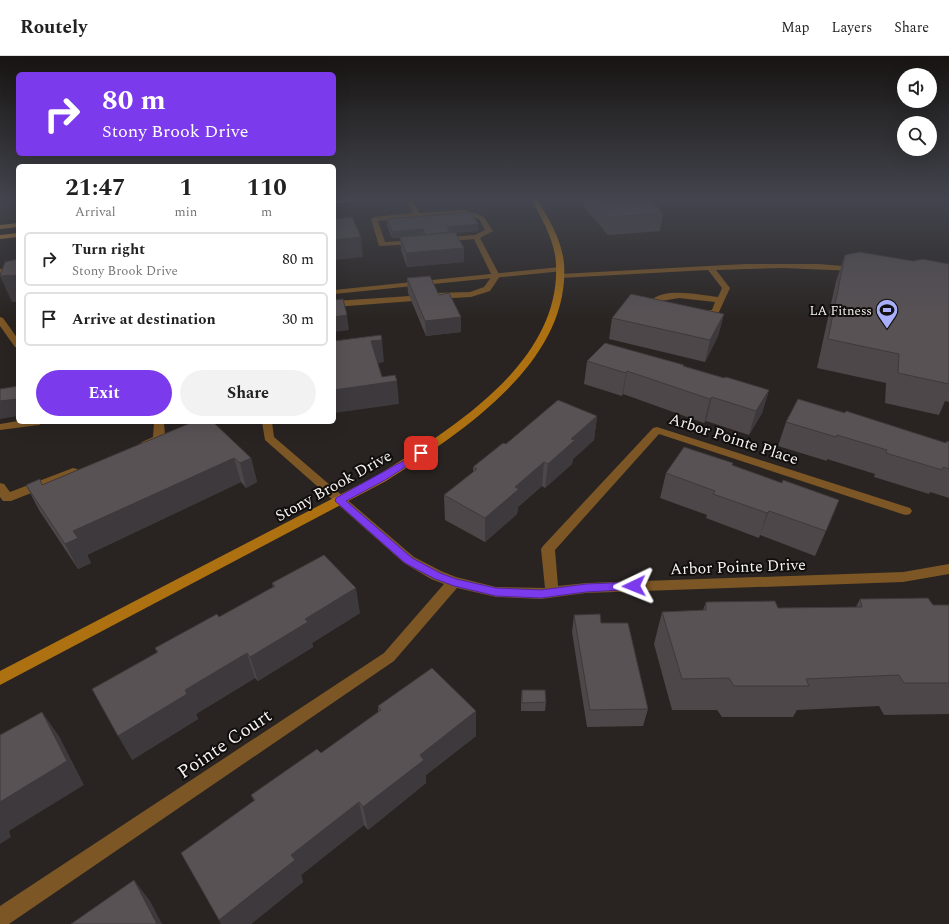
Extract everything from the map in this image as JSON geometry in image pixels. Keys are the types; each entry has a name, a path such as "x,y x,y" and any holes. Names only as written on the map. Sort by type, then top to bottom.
{"street":[{"path":"381,240 382,244 410,240 426,241"},
{"path":"477,240 496,276"},
{"name":"Stony Brook Drive","path":"0,678 382,478 421,453 475,414 509,382 539,346 555,313 558,300 560,273 555,245 552,240"},
{"path":"336,292 496,276 560,273 711,268 808,267 865,270"},
{"path":"0,271 16,268"},
{"path":"711,268 726,288 721,300 715,312 703,314 666,307 658,303 656,300 661,297 679,296 721,300"},
{"path":"434,296 471,294 486,289 496,276"},
{"path":"350,290 353,302"},
{"path":"336,304 410,299"},
{"path":"0,320 16,342"},
{"path":"0,427 23,424"},
{"path":"137,448 159,439 159,424"},
{"name":"Arbor Pointe Drive","path":"267,424 269,438 339,501 409,560 436,575 454,582 496,592 552,593 586,588 903,577 949,569"},
{"name":"Arbor Pointe Place","path":"552,593 548,549 657,430 906,510"},
{"path":"0,487 7,498 87,467"},
{"name":"Pointe Court","path":"0,918 389,657 454,582"}],"building":[{"path":"401,240 459,240 464,248 406,253"},
{"name":"LA Fitness","path":"860,252 913,261 922,259 949,264 949,384 898,373 899,354 828,339 845,255"},
{"path":"16,259 16,275 0,276 5,262"},
{"path":"430,276 439,295 449,293 461,317 425,321 407,278"},
{"path":"631,294 724,314 710,340 612,318"},
{"path":"343,299 347,315 336,317 336,300"},
{"path":"381,335 382,340 371,341 382,377 395,375 397,381 336,390 336,341"},
{"path":"605,343 769,390 756,411 712,397 710,399 627,371 626,373 587,361"},
{"path":"16,386 16,399 0,401 0,389"},
{"path":"798,399 845,413 846,411 946,443 947,441 949,442 949,469 943,467 942,470 886,453 887,450 786,422"},
{"path":"558,400 597,416 571,439 575,440 548,464 544,462 515,487 519,489 485,518 444,495 477,469 473,467 503,443 506,444"},
{"path":"188,424 215,424 251,458 240,463 234,458 73,531 78,538 65,544 26,485 40,479 42,485"},
{"path":"684,447 733,463 732,465 782,483 783,480 839,500 826,531 769,511 767,513 713,494 715,491 666,473"},
{"path":"324,555 356,588 305,619 308,622 250,657 247,653 185,690 187,694 118,736 92,689 158,652 155,648 217,614 219,617 275,586 272,583"},
{"path":"928,598 933,605 949,605 949,683 904,683 899,675 806,679 809,686 734,686 729,678 682,679 662,612 706,610 706,602 775,601 778,608 862,607 860,599"},
{"path":"600,614 601,623 628,623 648,709 590,710 574,615"},
{"path":"432,668 476,711 420,755 424,760 363,807 359,802 291,855 295,860 219,920 181,853 255,800 251,795 317,749 321,753 381,710 378,706"},
{"path":"522,690 545,690 546,702 522,703"},
{"path":"42,712 67,761 0,802 0,735"},
{"path":"134,880 157,924 71,924"}],"place":[{"name":"LA Fitness","path":"887,330"}],"route":[{"path":"421,453 382,478 339,501 409,560 436,575 454,582 496,592 541,594 586,588 634,586"}]}
